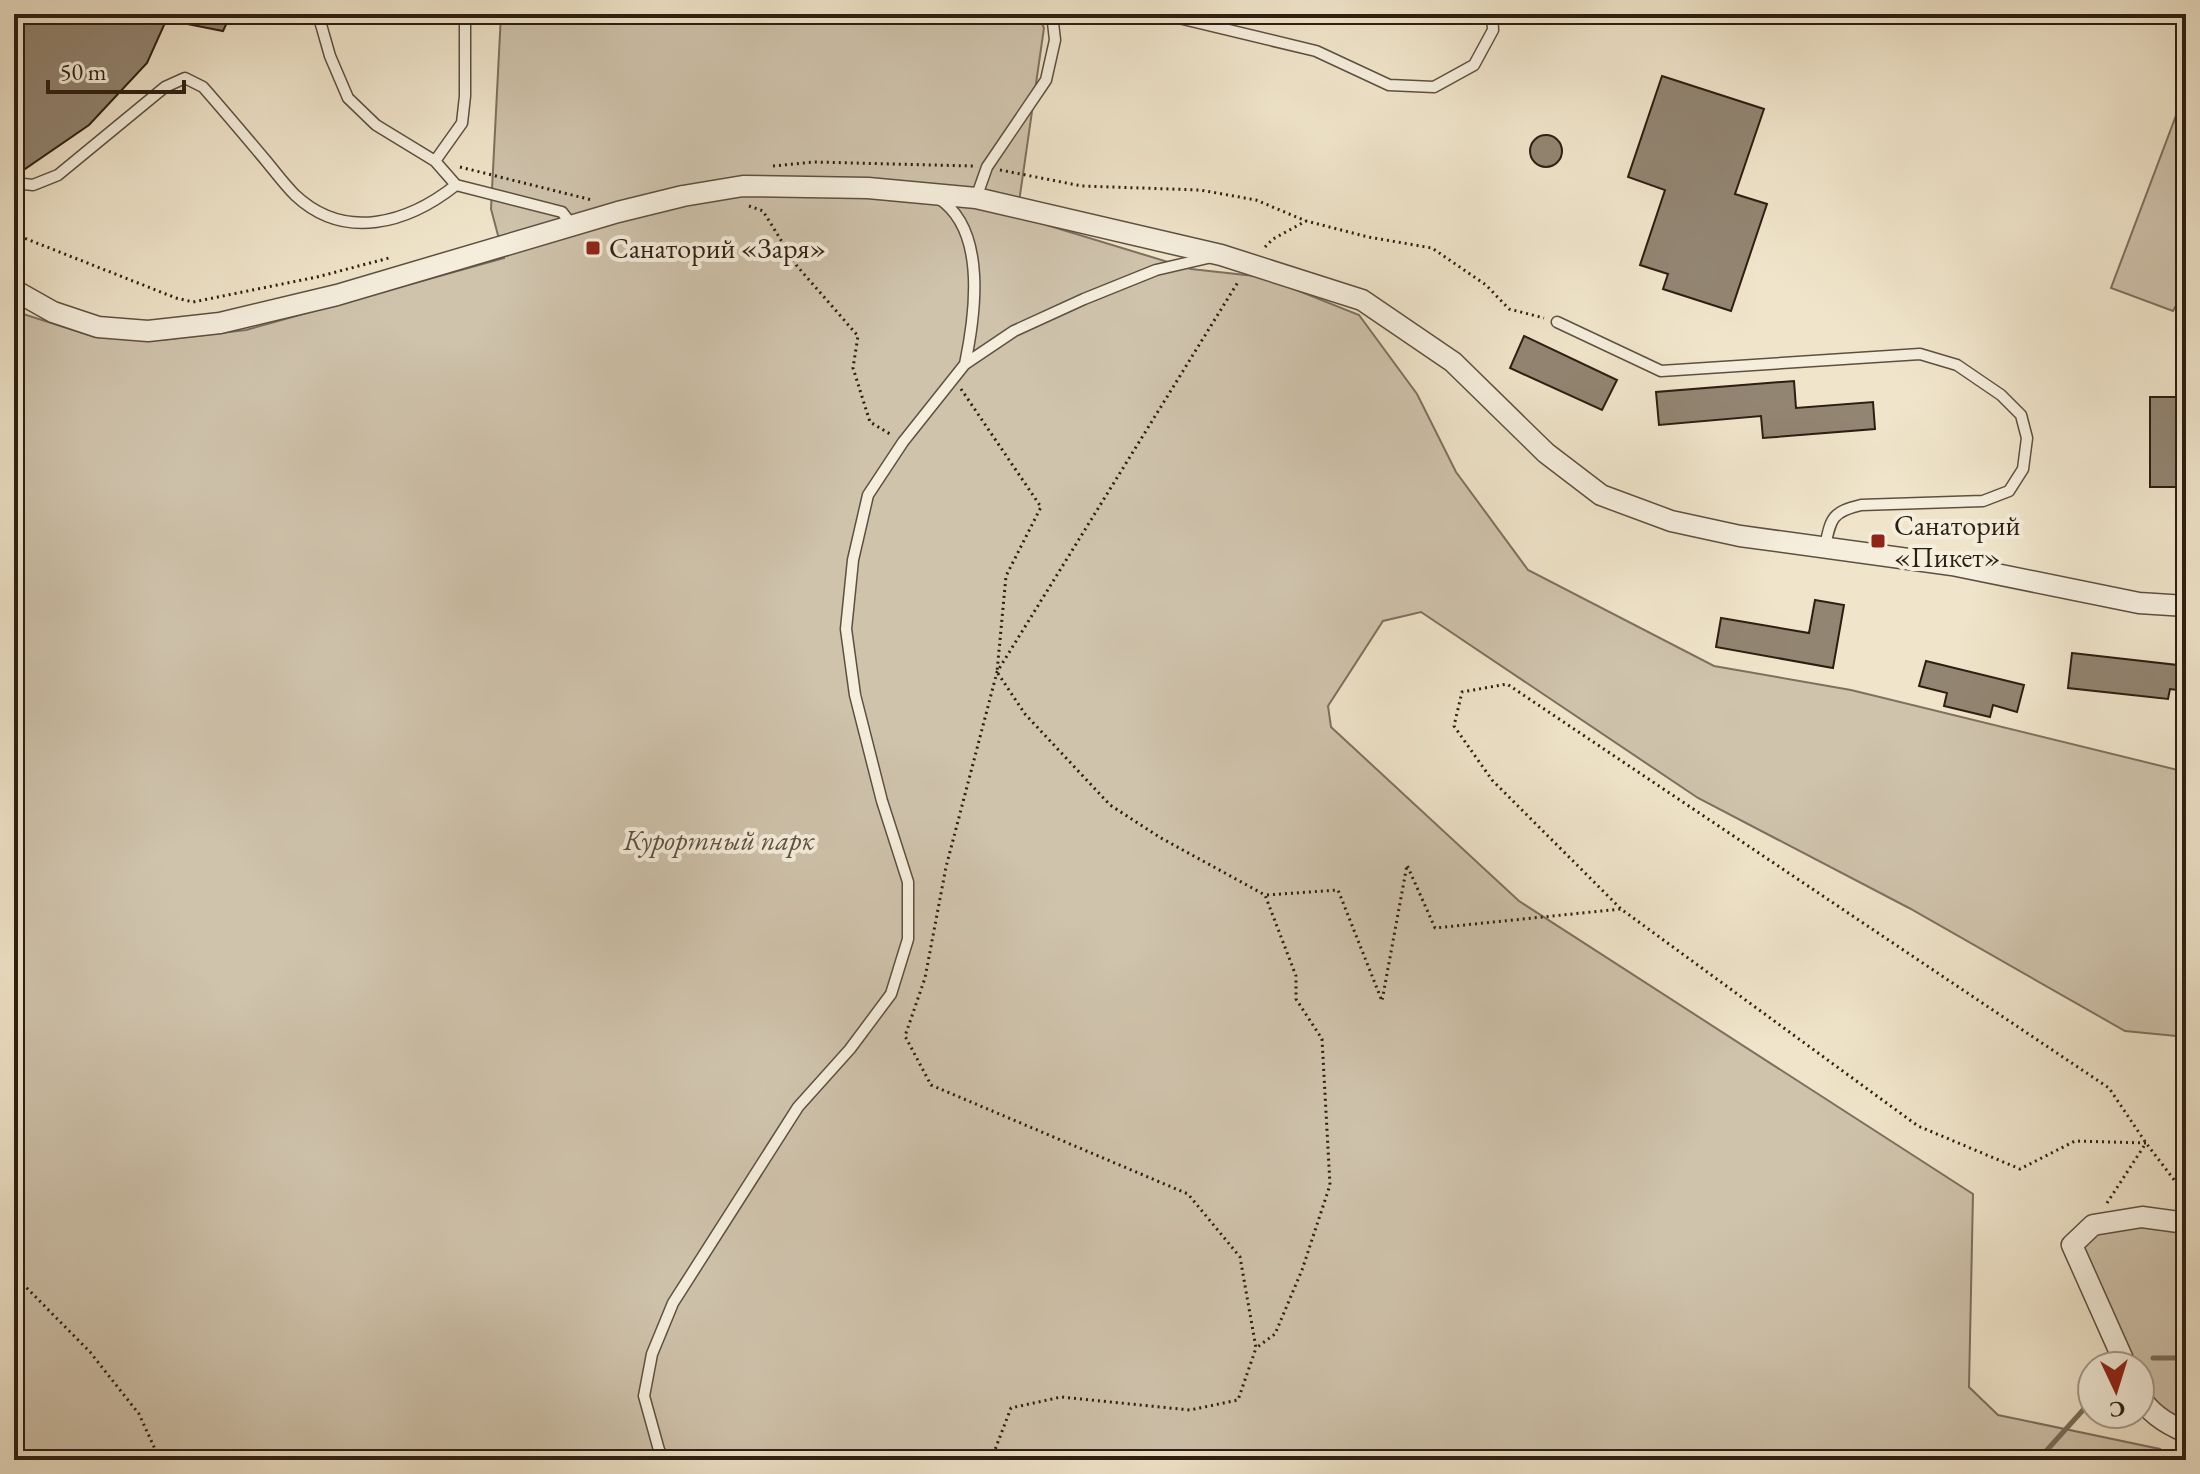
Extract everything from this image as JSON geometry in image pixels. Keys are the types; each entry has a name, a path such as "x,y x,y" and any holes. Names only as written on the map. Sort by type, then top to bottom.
{"street":[{"path":"14,290 53,312 98,327 163,330 220,323 337,295 572,225 683,196 743,186 928,192 976,198 1221,255 1362,300 1453,362 1546,453 1601,495 1671,521 1740,536 1952,565 2139,603 2186,606"},
{"path":"2119,1350 2072,1245 2093,1225 2142,1217 2186,1223"},
{"path":"2156,1413 2169,1425 2186,1432"}],"lane":[{"path":"318,14 330,56 348,98 376,125 435,161 456,185 562,212 572,225"},
{"path":"435,161 462,123 465,14"},
{"path":"976,198 987,167 1046,80 1055,40 1052,14"},
{"path":"1162,14 1316,51 1389,85 1434,87 1474,65 1493,30 1492,14"},
{"path":"14,183 33,185 58,175 165,87 185,78 203,87 296,196 327,216 369,223 405,217 434,202 456,185"},
{"path":"928,192 949,205 967,236 975,272 974,321 965,364"},
{"path":"665,1460 659,1450 644,1396 652,1354 673,1303 798,1107 850,1049 891,994 908,939 908,882 882,801 855,695 846,629 853,560 868,495 903,442 965,364 1014,331 1084,299 1156,270 1221,255"},
{"path":"1557,322 1661,371 1920,354 1957,365 2001,395 2021,415 2027,438 2023,469 2009,491 1983,501 1861,505 1841,510 1830,522 1825,546"}],"path":[{"path":"488,174 604,203"},
{"path":"742,204 763,211 797,266 858,336 853,368 870,422 903,442"},
{"path":"997,672 1250,263 1273,239 1306,221 1368,237 1432,248 1486,285 1509,309 1557,322"},
{"path":"954,378 1041,507 1006,576 997,672 946,867 925,978 905,1036 931,1085 1188,1194 1240,1257 1256,1348 1238,1400 1190,1410 1061,1397 1011,1408 991,1460"},
{"path":"997,672 1025,714 1110,805 1161,838 1265,895 1338,890 1382,1001 1407,865 1435,928 1621,909"},
{"path":"2146,1143 2075,1141 2020,1169 1918,1126 1621,909 1492,780 1454,726 1462,692 1507,684 2109,1088 2178,1185 2186,1186"},
{"path":"1256,1348 1275,1334 1302,1270 1330,1185 1322,1039 1296,999 1296,976 1265,895"},
{"path":"2093,1225 2146,1143"},
{"path":"14,1275 90,1352 139,1414 160,1460"}],"green space":[{"name":"Курортный парк","path":"501,14 1038,14 1044,28 1017,216 1191,269 1264,277 1359,315 1417,394 1456,472 1528,570 1714,666 1851,690 2186,772 2186,1037 2125,1031 1909,908 1698,798 1421,612 1383,621 1328,706 1331,727 1519,901 1973,1194 1969,1387 1998,1415 2160,1449 2172,1460 14,1460 14,311 95,337 161,340 246,330 504,258 491,209"},
{"path":"2186,89 2186,287 2173,311 2111,288"},
{"path":"2143,1223 2186,1229 2186,1425 2156,1404 2156,1350 2127,1350 2080,1247 2095,1232"}],"building":[{"path":"14,14 169,14 147,63 89,125 22,171 14,158"},
{"path":"172,14 231,14 223,31 172,21"},
{"path":"1662,76 1764,109 1735,194 1767,204 1731,311 1663,289 1668,274 1640,265 1665,190 1628,177"},
{"path":"1546,135 1557,140 1562,151 1557,162 1546,167 1535,162 1530,151 1535,140"},
{"path":"1524,336 1617,380 1602,410 1510,368"},
{"path":"1794,381 1796,408 1873,402 1875,429 1763,438 1761,416 1659,425 1656,392"},
{"path":"2150,397 2181,397 2180,487 2150,487"},
{"path":"1815,600 1844,605 1833,668 1716,647 1721,618 1809,633"},
{"path":"2072,653 2186,666 2186,691 2170,689 2168,699 2068,688"},
{"path":"1926,661 2024,685 2017,712 1993,705 1990,717 1944,706 1947,693 1919,686"}],"waterway":[{"path":"2156,1358 2186,1358"},
{"path":"2038,1460 2076,1418"}],"place":[{"name":"Санаторий «Заря»","path":"593,248"},
{"name":"Санаторий «Пикет»","path":"1878,541"}]}
